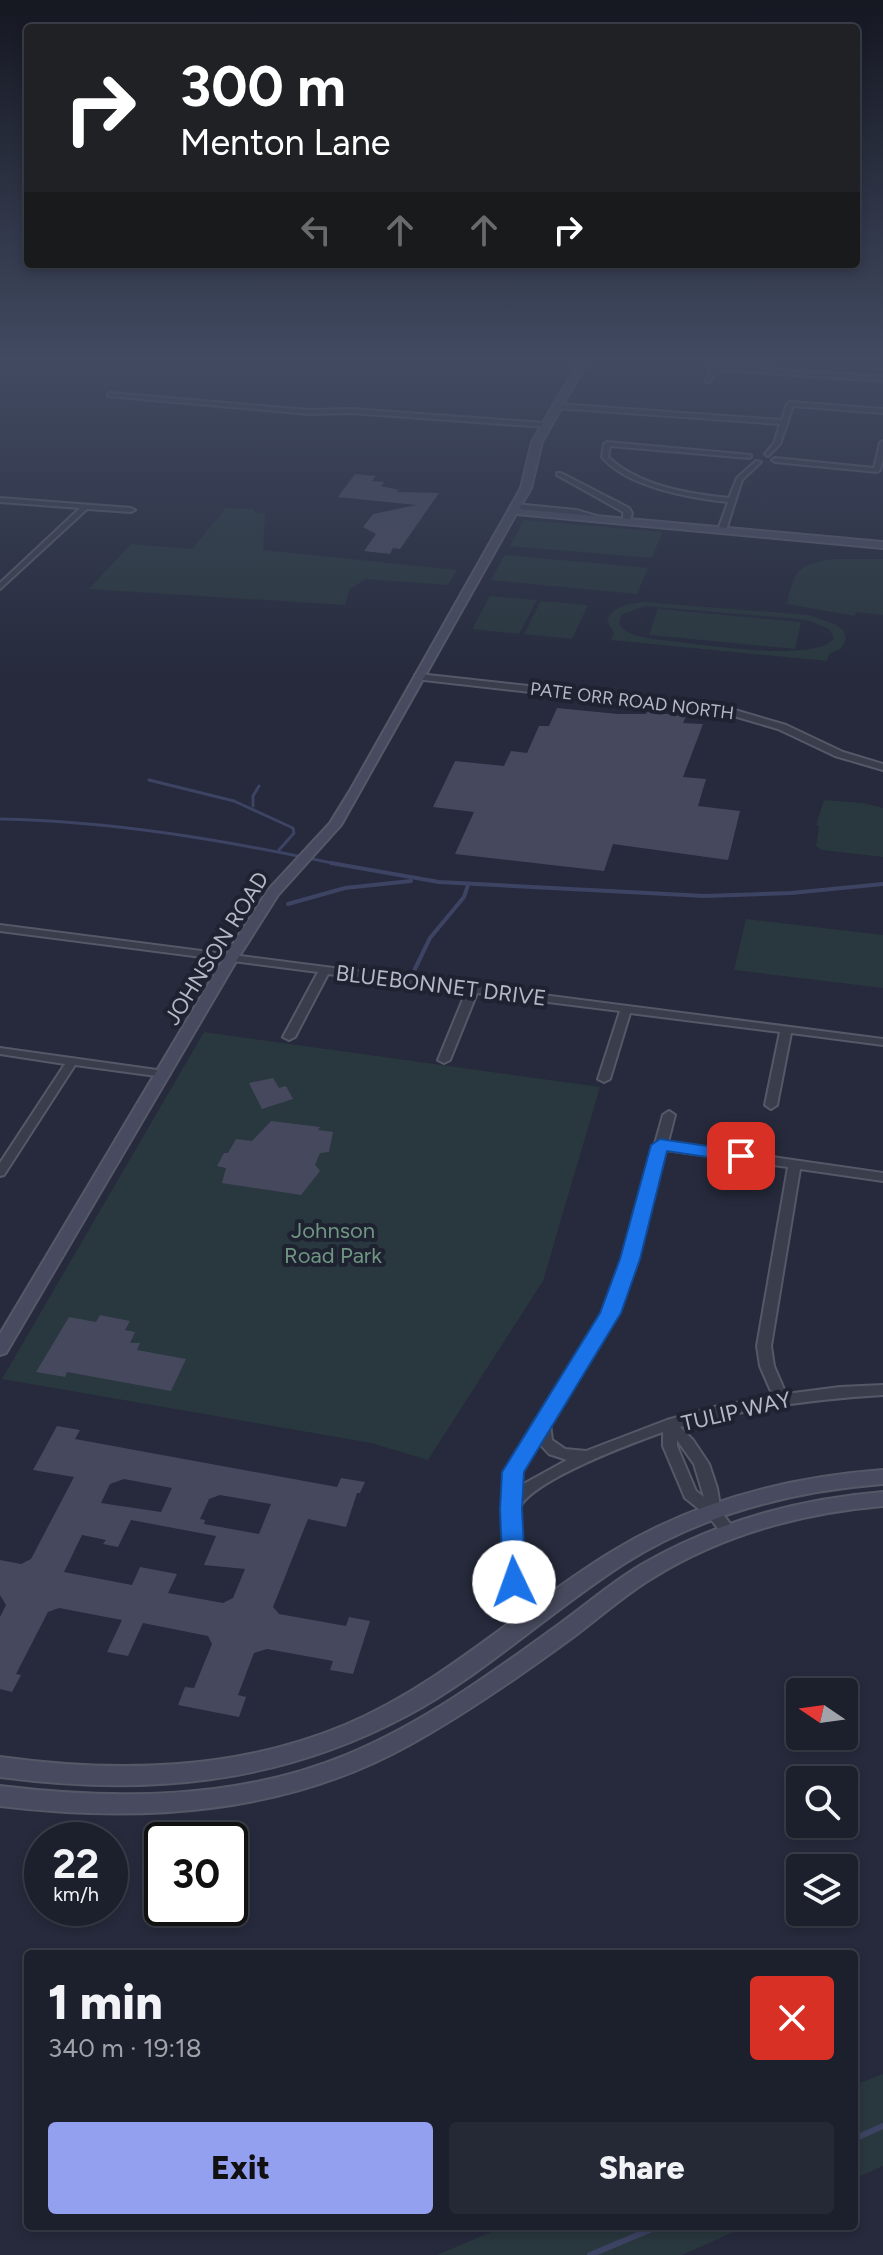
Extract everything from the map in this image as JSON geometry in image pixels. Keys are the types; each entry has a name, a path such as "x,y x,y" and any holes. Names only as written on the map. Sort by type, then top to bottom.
{"main road":[{"name":"JOHNSON ROAD","path":"0,1349 231,958 294,868 335,825 514,509 529,480 531,468"},
{"path":"514,509 883,545"},
{"path":"0,1767 94,1778 165,1776 246,1766 301,1752 353,1732 401,1708 621,1556 695,1518 765,1496 831,1482 883,1477"},
{"path":"0,1796 68,1804 165,1803 254,1792 348,1765 400,1739 464,1700 648,1571 741,1527 826,1506 883,1499"},
{"path":"165,1776 165,1803"}],"street":[{"path":"621,468 658,488 687,496 732,500"},
{"path":"722,530 739,479 751,468"},
{"path":"559,474 626,510 626,521"},
{"path":"0,500 131,510"},
{"path":"0,587 84,508"},
{"path":"0,571 16,572"},
{"name":"PATE ORR ROAD NORTH","path":"419,677 728,711 782,727 839,754 883,767"},
{"name":"BLUEBONNET DRIVE","path":"0,928 883,1042"},
{"path":"289,1037 324,971"},
{"path":"444,1060 473,989"},
{"path":"604,1079 626,1009"},
{"path":"771,1105 786,1029"},
{"path":"0,1051 164,1074"},
{"path":"0,1172 5,1158 72,1061"},
{"path":"514,1582 513,1472 591,1349 618,1295 669,1115"},
{"path":"660,1145 883,1177"},
{"path":"781,1399 767,1366 764,1346 795,1164"},
{"name":"TULIP WAY","path":"544,1422 542,1438 554,1451 575,1457 721,1410 781,1399 883,1390"},
{"path":"670,1426 670,1446 690,1494 714,1513 729,1532"},
{"name":"TULIP WAY","path":"511,1509 519,1494 595,1453"}],"green space":[{"path":"226,508 253,509 255,513 265,514 263,550 457,570 448,585 366,579 350,589 345,605 89,589 131,544 192,549"},
{"path":"524,520 662,532 652,558 510,546"},
{"path":"505,555 648,568 637,594 491,580"},
{"path":"833,559 883,559 883,615 856,612 855,616 787,604 792,584 800,571 812,564"},
{"path":"490,596 537,600 519,634 472,629"},
{"path":"541,601 588,605 572,639 524,634"},
{"path":"644,602 808,615 835,624 844,631 846,639 841,648 829,654 827,661 611,640 614,633 607,621 613,612 622,606","holes":["645,606 807,620 829,629 834,638 823,646 803,650 750,650 644,637 630,633 619,623 622,614"]},
{"path":"658,609 801,622 795,649 649,635"},
{"path":"824,800 883,808 883,857 822,850 816,846 819,826 816,825"},
{"path":"746,919 883,935 883,988 734,970"},
{"name":"Johnson Road Park","path":"204,1032 600,1087 543,1281 428,1460 371,1443 2,1379"},
{"path":"883,2074 883,2166 858,2177 858,2083"},
{"path":"496,2230 738,2230 682,2255 437,2255"}],"building":[{"path":"355,474 376,476 372,481 384,482 381,486 399,490 397,492 439,493 400,549 393,548 390,554 364,551 376,534 363,527 373,514 416,505 338,497"},
{"path":"557,708 686,716 683,723 703,724 683,777 706,779 698,806 740,811 728,860 613,844 604,871 455,854 474,812 433,807 455,761 504,766 511,751 527,753 539,726 549,726"},
{"path":"273,1078 279,1088 286,1086 293,1099 262,1109 249,1083"},
{"path":"271,1121 320,1127 318,1130 333,1132 329,1152 320,1153 315,1165 320,1171 301,1195 222,1183 226,1168 217,1166 224,1153 228,1153 236,1139 252,1141"},
{"path":"100,1315 130,1321 125,1330 135,1332 130,1343 140,1343 137,1350 186,1359 171,1391 67,1372 65,1377 36,1372 69,1317 96,1322"},
{"path":"57,1426 80,1430 75,1439 337,1487 341,1478 365,1482 360,1493 357,1493 346,1527 308,1519 273,1607 279,1614 346,1626 349,1617 370,1621 353,1674 330,1670 333,1661 267,1649 254,1653 238,1695 246,1697 239,1717 178,1705 185,1687 194,1688 212,1644 208,1636 143,1623 128,1656 107,1652 122,1620 59,1608 48,1612 16,1674 21,1675 12,1692 0,1689 0,1617 6,1605 0,1595 0,1560 21,1564 31,1559 74,1477 33,1470","holes":["124,1479 172,1488 161,1512 101,1503 110,1484","220,1495 271,1504 259,1534 204,1524 205,1520 200,1519 209,1499","131,1520 216,1536 204,1565 245,1569 233,1598 223,1603 168,1593 177,1574 140,1567 132,1585 64,1572 82,1535 106,1540 103,1544 118,1547"]}],"waterway":[{"path":"149,780 234,801 293,828 294,833 279,850"},
{"path":"253,806 253,796 259,786"},
{"path":"0,819 86,824 171,834 331,863"},
{"path":"331,863 439,882 705,896 791,893 883,884"},
{"path":"331,863 341,865"},
{"path":"288,904 345,888 411,881"},
{"path":"411,977 430,938 464,897 468,885"},
{"path":"858,2137 883,2126"},
{"path":"590,2255 649,2230"}],"route":[{"path":"514,1582 513,1472 591,1349 610,1313 630,1259 660,1145 741,1156"}]}
